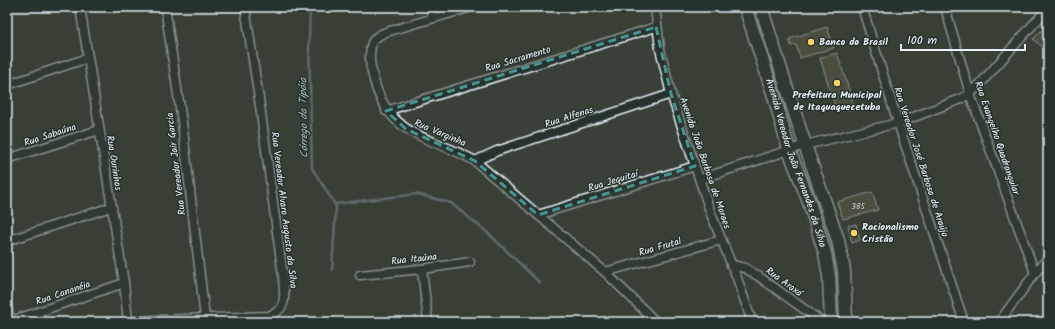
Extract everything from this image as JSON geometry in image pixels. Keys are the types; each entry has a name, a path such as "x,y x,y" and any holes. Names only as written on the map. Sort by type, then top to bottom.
{"main road":[{"name":"Avenida Vereador João Fernandes da Silva","path":"745,7 774,96 789,150 809,202 825,253 829,276 831,322"},
{"name":"Avenida Vereador João Fernandes da Silva","path":"761,7 805,145 838,240 844,271 846,322"}],"street":[{"name":"Rua Ourinhos","path":"80,7 124,283 128,321"},
{"name":"Rua Vereador Jair Garcia","path":"165,7 182,122 205,318"},
{"name":"Rua Vereador Alvaro Augusto da Silva","path":"128,321 268,316 281,310 284,300 283,276 245,7"},
{"path":"431,7 433,18"},
{"name":"Rua Varginha","path":"472,7 376,36 370,51 370,69 386,111 406,129 422,138 463,154 475,161 605,272 656,322"},
{"name":"Avenida João Barbosa de Moraes","path":"655,7 656,26 660,49 671,94 721,240 740,285 752,322"},
{"name":"Rua Vereador José Barbosa de Araújo","path":"862,7 898,123 964,322"},
{"name":"Rua Evangelho Quadrangular","path":"945,7 970,94 1034,273"},
{"path":"700,179 805,145 898,123 961,99 970,94 1048,8"},
{"name":"Rua Sacramento","path":"386,111 656,26"},
{"path":"7,85 88,58"},
{"name":"Rua Alfenas","path":"475,161 497,150 671,94"},
{"name":"Rua Sabaúna","path":"7,159 99,130"},
{"name":"Rua Jequitaí","path":"538,214 695,166"},
{"path":"7,241 111,207"},
{"name":"Rua Frutal","path":"605,272 721,240"},
{"path":"999,322 1034,273 1048,258"},
{"name":"Rua Itaúna","path":"360,275 422,270 470,262"},
{"name":"Rua Araxá","path":"731,264 745,268 758,276 822,322"},
{"path":"422,270 428,322"},
{"name":"Rua Cananéia","path":"10,321 124,283"},
{"path":"7,310 10,321"}],"highlighted area":[{"path":"656,27 671,94 695,166 538,215 475,161 406,129 386,111"}],"green space":[{"path":"808,169 841,273 836,277 804,171"}],"building":[{"path":"1048,24 1048,50 1047,51 1033,39"},
{"name":"Banco do Brasil","path":"827,27 834,48 800,58 796,45 791,46 789,39"},
{"name":"Prefeitura Municipal de Itaquaquecetuba","path":"837,53 855,108 837,112 820,58"},
{"path":"872,192 878,210 843,219 837,202"},
{"name":"Racionalismo Cristão","path":"856,224 860,240 852,243 848,226"}],"waterway":[{"name":"Córrego da Tipóia","path":"310,7 309,41 312,168 336,206 332,270"},
{"path":"334,204 417,194 451,203 489,234 540,283"}],"place":[{"name":"Banco do Brasil","path":"811,42"},
{"name":"Prefeitura Municipal de Itaquaquecetuba","path":"837,83"},
{"name":"Racionalismo Cristão","path":"854,233"}]}
